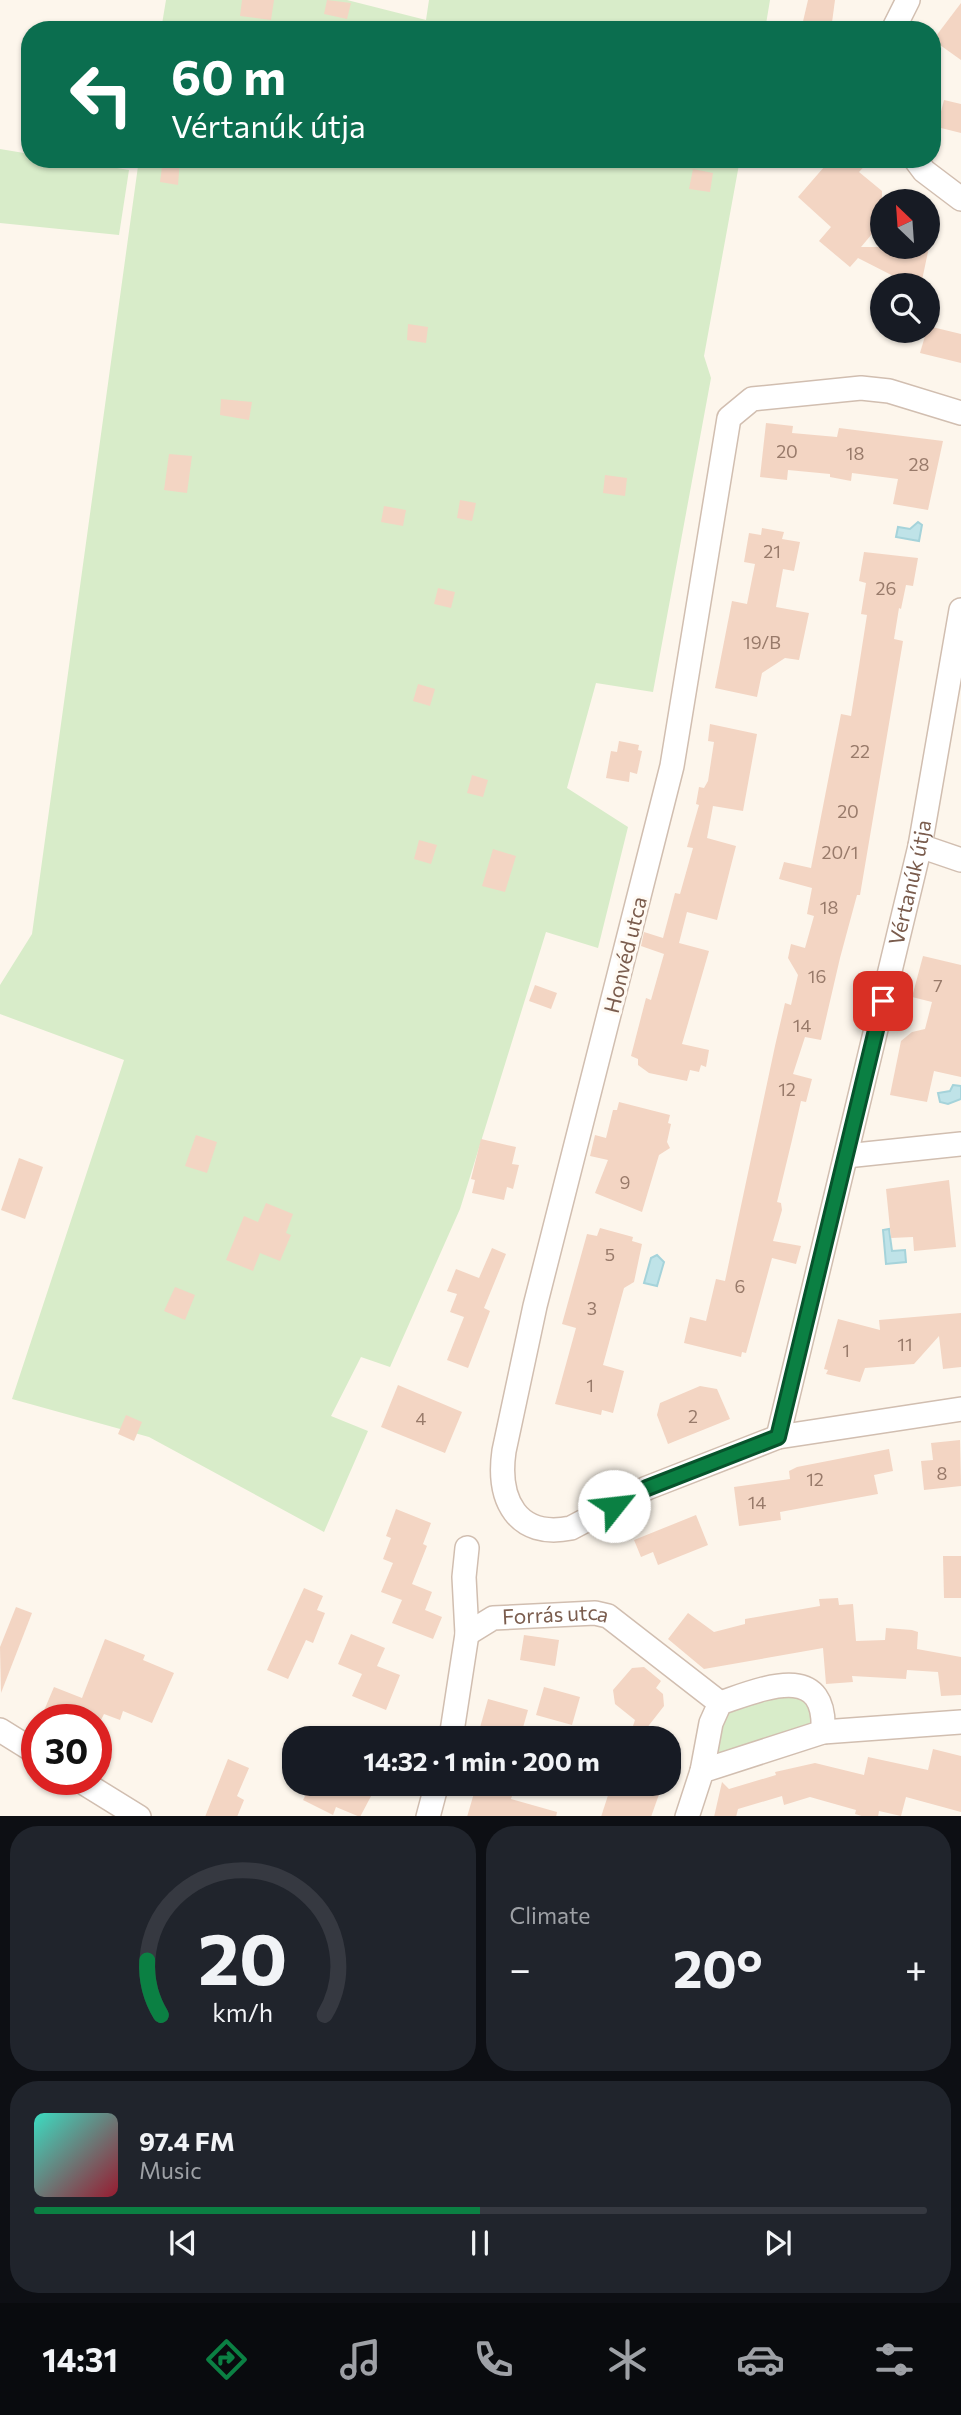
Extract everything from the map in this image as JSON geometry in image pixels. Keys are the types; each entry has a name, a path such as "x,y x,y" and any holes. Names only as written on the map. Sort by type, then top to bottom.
{"street":[{"path":"898,21 908,0"},
{"path":"922,168 961,199"},
{"name":"Honvéd utca","path":"778,1437 647,1488 586,1522 558,1531 536,1528 517,1517 506,1499 504,1451 535,1306 672,766 729,418 752,399 861,388 889,391 961,413"},
{"name":"Vértanúk útja","path":"778,1437 920,846 956,669 961,610"},
{"path":"920,846 961,860"},
{"path":"846,1156 961,1144"},
{"path":"778,1437 961,1409"},
{"path":"453,1726 467,1634 464,1577 467,1549"},
{"name":"Forrás utca","path":"467,1634 493,1618 595,1613 608,1616 720,1703"},
{"path":"687,1816 702,1771 711,1723 720,1703 756,1691 804,1685 818,1700 824,1720 823,1732"},
{"path":"702,1771 823,1732 961,1723"},
{"path":"0,1730 21,1743"},
{"path":"104,1795 139,1816"},
{"path":"428,1816 433,1796"}],"green space":[{"path":"166,0 347,0 426,20 429,0 770,0 766,21 162,21"},
{"path":"0,149 21,152 21,168 129,170 119,235 0,223"},
{"path":"138,168 738,168 704,356 711,378 653,692 596,683 567,788 628,827 598,948 546,932 460,1209 390,1367 361,1357 331,1416 368,1431 324,1532 149,1437 12,1399 124,1060 0,1014 0,985 32,934"},
{"path":"797,1691 811,1704 813,1719 807,1726 716,1757 719,1724 731,1707 752,1699"}],"water":[{"path":"918,522 922,525 919,541 896,537 898,527 910,529"},
{"path":"953,1085 961,1086 961,1099 948,1104 940,1102 938,1093 950,1091"},
{"path":"889,1229 892,1251 905,1250 906,1262 886,1264 883,1230"},
{"path":"657,1255 664,1262 657,1286 644,1283 651,1258"}],"building":[{"path":"242,0 274,0 271,20 240,16"},
{"path":"327,0 351,3 347,19 324,14"},
{"path":"808,0 835,0 832,21 803,21"},
{"path":"961,3 961,60 941,46 941,29"},
{"path":"944,100 961,104 961,133 941,128"},
{"path":"162,168 179,168 178,185 160,182"},
{"path":"823,168 863,168 859,172 880,189 870,189 870,236 861,247 870,247 870,259 926,259 924,273 887,273 858,258 850,267 819,241 831,227 798,197"},
{"path":"693,169 713,173 710,192 689,189"},
{"path":"408,324 428,327 426,343 407,340"},
{"path":"940,329 961,334 961,363 920,353 923,343 940,343"},
{"path":"221,399 252,402 249,420 220,415"},
{"path":"766,423 793,426 792,433 837,437 839,428 943,441 928,510 893,504 898,479 852,473 851,481 830,477 830,474 788,470 787,480 760,477"},
{"path":"169,454 192,456 187,493 164,490"},
{"path":"605,475 627,478 625,496 603,493"},
{"path":"460,500 476,503 472,521 457,518"},
{"path":"384,506 406,510 403,526 381,522"},
{"path":"762,528 784,532 782,539 800,542 794,571 783,569 776,607 809,613 799,660 785,658 762,673 757,697 715,688 732,601 747,604 755,564 744,562 749,533 761,535"},
{"path":"864,552 918,558 913,586 906,585 901,609 899,608 894,639 903,641 860,895 857,895 840,958 821,1040 805,1037 793,1074 812,1079 806,1102 801,1101 777,1202 781,1203 782,1210 773,1241 801,1246 796,1264 772,1258 746,1353 742,1352 741,1357 684,1343 690,1317 706,1321 716,1279 725,1281 785,1003 791,1005 798,975 788,958 791,944 805,948 814,916 807,914 812,888 779,879 784,862 811,868 841,714 851,716 867,615 861,614 866,583 859,581"},
{"path":"438,588 455,592 451,608 434,604"},
{"path":"418,684 435,689 430,706 413,701"},
{"path":"710,724 757,734 743,811 713,806 707,838 736,846 717,920 687,912 679,943 709,951 682,1044 709,1050 706,1067 701,1065 699,1072 690,1070 687,1081 649,1073 638,1065 638,1059 631,1056 646,998 651,1000 664,954 641,946 644,932 663,938 675,893 680,894 693,848 687,847 699,805 696,804 699,787 704,788 708,781 714,742 708,741"},
{"path":"619,741 639,745 638,750 642,751 637,774 630,772 629,782 606,778 611,751 617,752"},
{"path":"472,775 488,780 483,797 467,793"},
{"path":"419,840 437,845 431,864 414,859"},
{"path":"493,849 516,856 505,892 482,886"},
{"path":"923,956 961,965 961,1077 934,1071 927,1102 890,1095 901,1041 912,1032 925,1029 932,1002 912,997"},
{"path":"535,985 557,993 551,1009 529,1001"},
{"path":"619,1102 670,1115 667,1142 670,1148 659,1155 642,1212 595,1193 608,1160 590,1156 595,1135 606,1138 613,1110 617,1110"},
{"path":"196,1135 217,1142 207,1173 185,1166"},
{"path":"481,1139 516,1147 512,1164 519,1165 513,1189 507,1187 504,1200 472,1193 475,1180 471,1179"},
{"path":"19,1158 43,1167 25,1219 1,1210"},
{"path":"949,1180 956,1247 914,1251 913,1237 891,1238 886,1189"},
{"path":"266,1203 293,1214 286,1233 291,1235 280,1261 260,1253 253,1271 226,1260 244,1216 258,1222"},
{"path":"600,1228 633,1237 632,1241 642,1244 634,1282 624,1288 603,1365 624,1371 613,1413 602,1410 601,1415 555,1404 576,1328 562,1324 587,1234 597,1236"},
{"path":"492,1248 506,1254 484,1308 490,1311 468,1368 447,1360 464,1317 450,1312 457,1294 447,1291 456,1269 479,1278"},
{"path":"175,1287 195,1295 185,1320 164,1311"},
{"path":"961,1313 961,1367 943,1369 939,1336 914,1364 865,1368 860,1382 826,1374 828,1370 824,1369 838,1319 880,1330 879,1320"},
{"path":"398,1385 462,1412 445,1453 381,1427"},
{"path":"700,1386 717,1389 730,1419 668,1444 657,1415 660,1403"},
{"path":"126,1415 142,1422 134,1441 118,1434"},
{"path":"960,1440 961,1486 924,1490 921,1461 933,1460 931,1443"},
{"path":"889,1449 893,1471 874,1475 878,1494 780,1512 781,1520 739,1526 734,1487 790,1479 789,1471 797,1467"},
{"path":"396,1509 431,1523 423,1544 427,1546 412,1584 432,1592 425,1610 442,1617 433,1639 392,1623 402,1600 381,1592 393,1563 383,1559 391,1538 386,1536"},
{"path":"696,1515 708,1545 658,1565 653,1552 641,1557 634,1540"},
{"path":"943,1556 961,1556 961,1598 944,1598"},
{"path":"304,1588 323,1596 317,1610 325,1613 313,1643 306,1640 288,1679 267,1670"},
{"path":"838,1598 839,1605 853,1604 856,1641 885,1640 886,1628 912,1630 918,1632 917,1649 961,1657 961,1695 941,1696 938,1672 907,1670 906,1679 852,1676 853,1682 826,1684 823,1648 704,1669 668,1639 688,1613 714,1632 745,1624 745,1619 820,1606 819,1599"},
{"path":"16,1607 32,1613 1,1693 0,1647"},
{"path":"351,1634 385,1648 377,1666 400,1675 386,1710 352,1696 362,1674 338,1664"},
{"path":"524,1635 559,1640 555,1666 520,1660"},
{"path":"105,1639 145,1655 143,1660 174,1673 152,1723 123,1711 120,1720 112,1717 112,1704 47,1704 54,1687 82,1698"},
{"path":"644,1667 661,1681 656,1688 663,1694 664,1706 648,1726 633,1726 635,1720 615,1704 613,1690 632,1668"},
{"path":"544,1687 580,1697 572,1725 536,1715"},
{"path":"488,1699 528,1710 523,1726 480,1726"},
{"path":"933,1749 961,1756 961,1812 906,1797 901,1816 879,1811 878,1816 862,1816 855,1814 856,1810 810,1797 784,1805 782,1796 738,1809 736,1816 714,1816 722,1782 729,1789 776,1775 775,1772 815,1763 864,1775 868,1757 928,1770"},
{"path":"228,1759 249,1768 237,1796 244,1800 237,1816 205,1816"},
{"path":"305,1796 371,1796 361,1816 336,1807 333,1815 303,1800"},
{"path":"473,1796 512,1796 511,1799 557,1812 556,1816 467,1816"},
{"path":"608,1796 658,1796 651,1816 601,1816"}],"route":[{"path":"614,1506 647,1488 778,1437 883,1001"}]}
